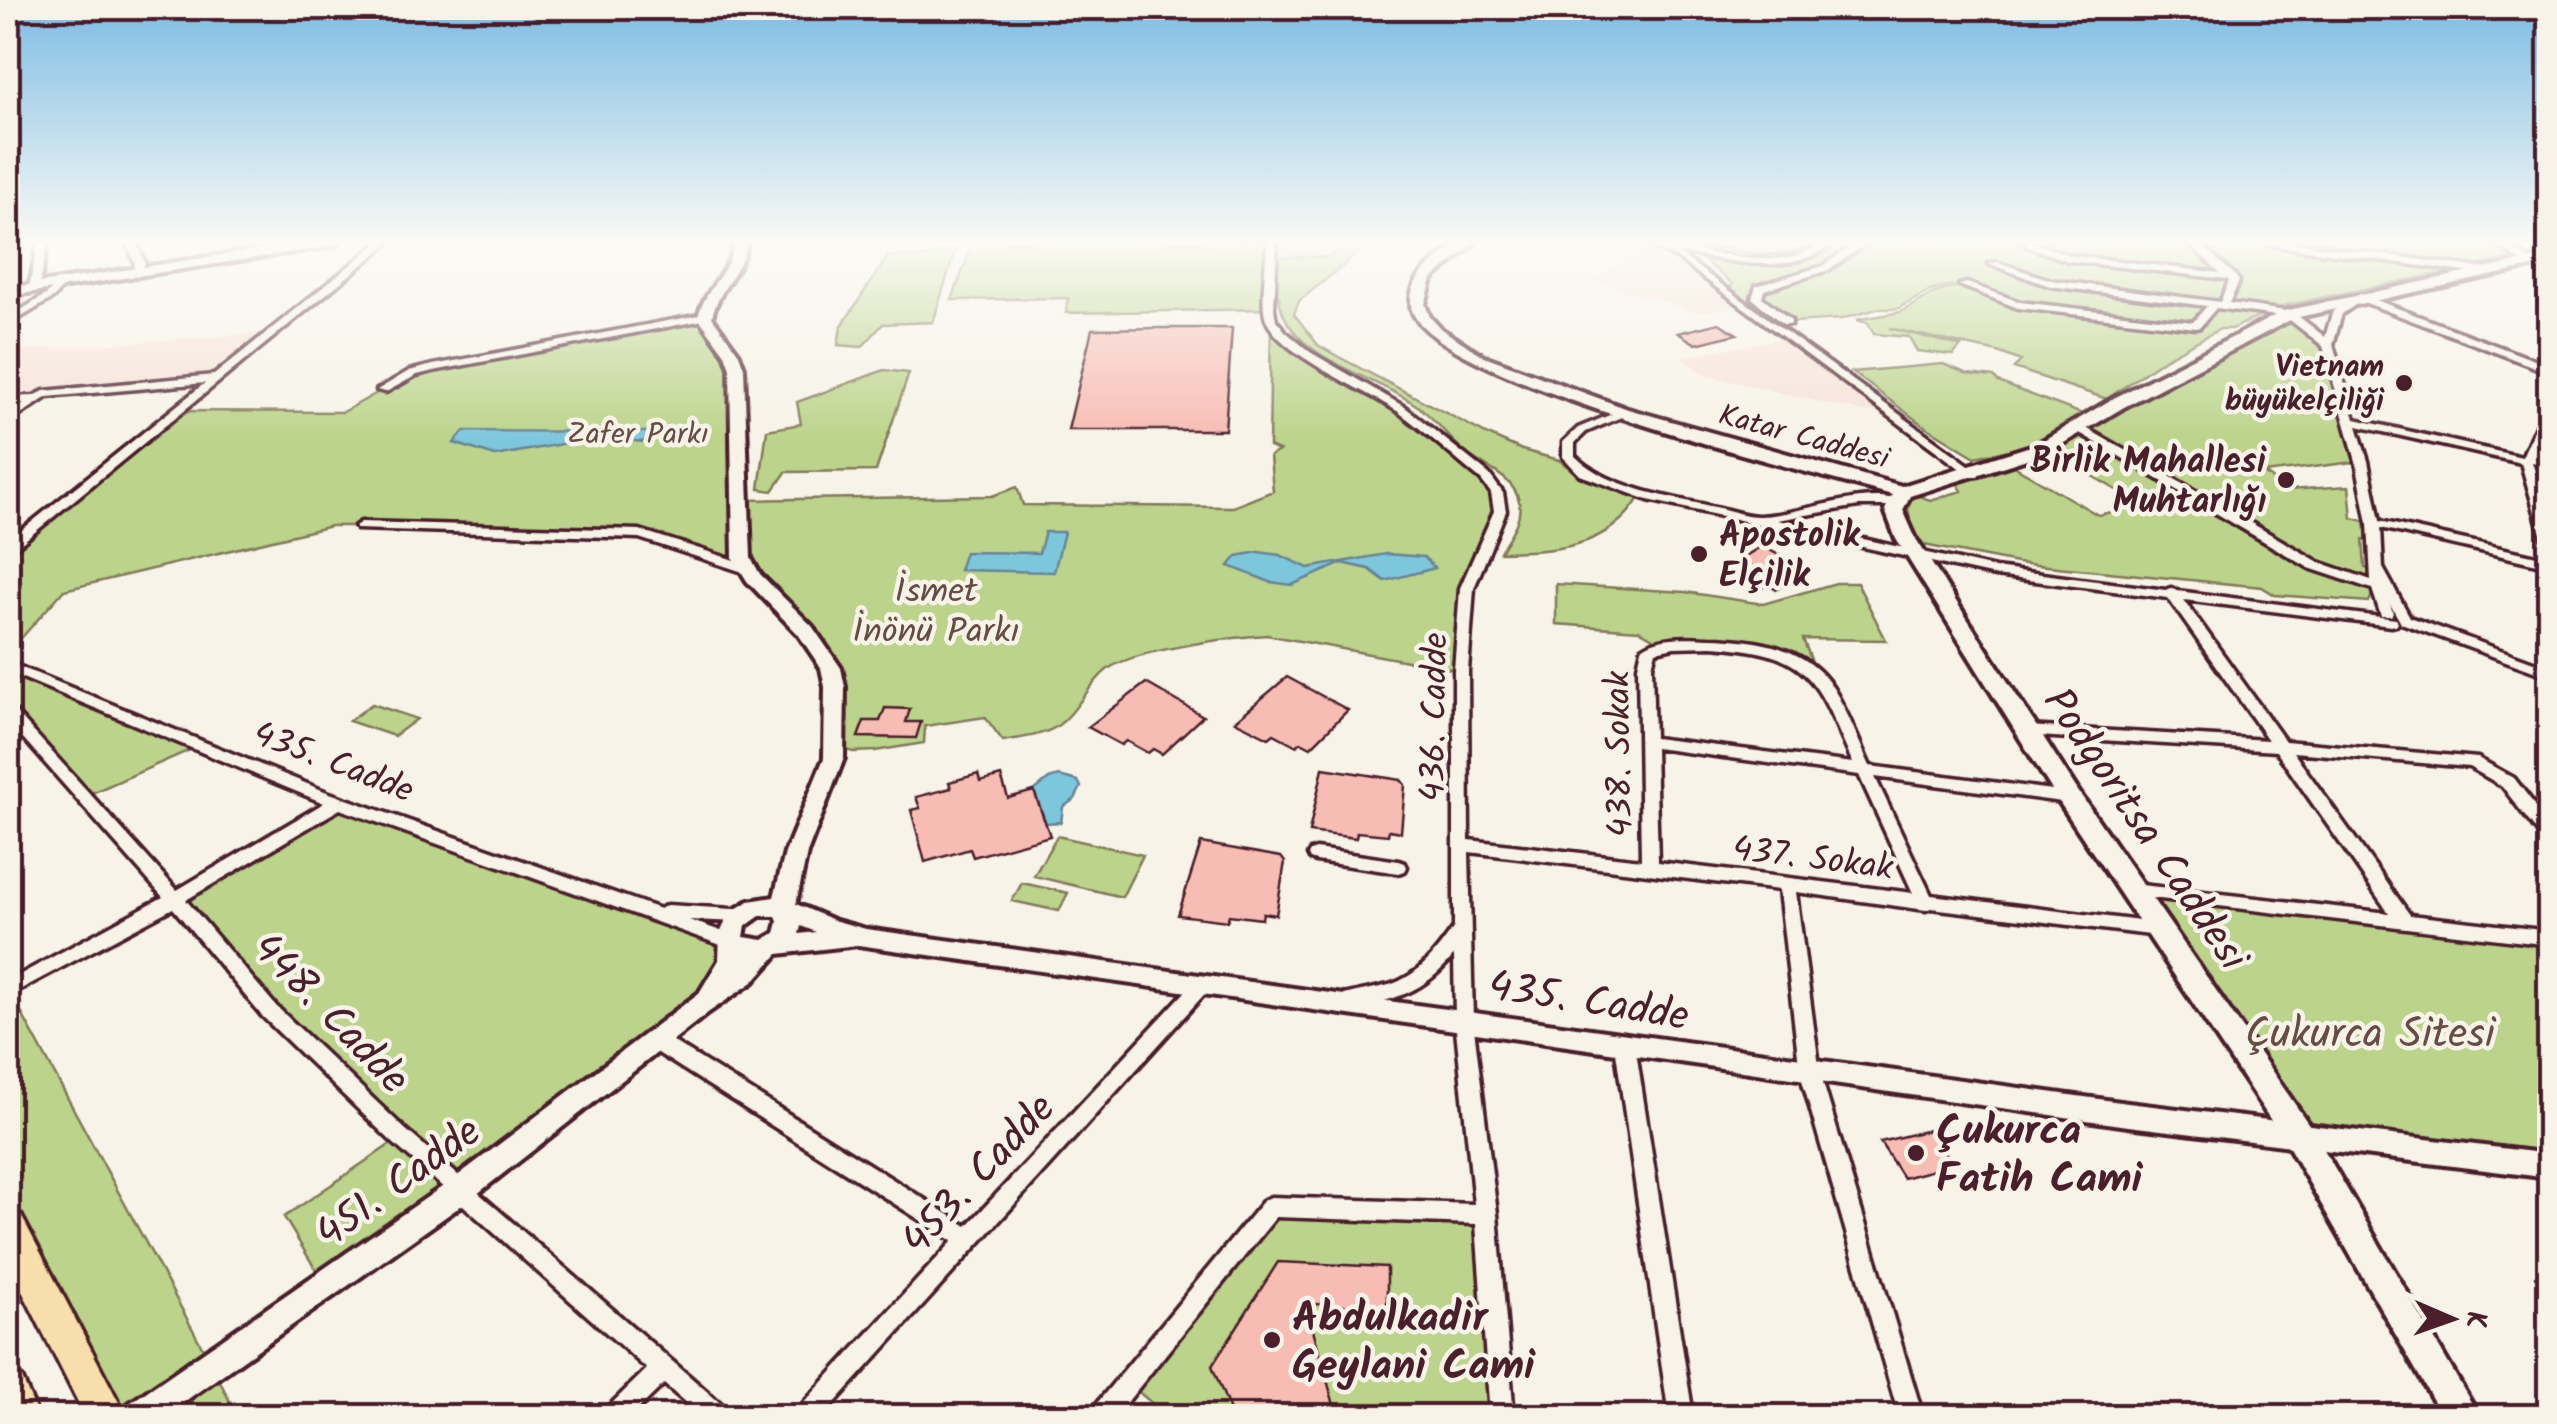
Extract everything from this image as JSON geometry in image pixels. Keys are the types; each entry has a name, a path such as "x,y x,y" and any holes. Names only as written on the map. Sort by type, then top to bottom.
{"main road":[{"name":"Katar Caddesi","path":"1419,308 1423,319 1478,359 1622,413 1899,498 2043,448 2288,314 2311,308"},
{"name":"Podgoritsa Caddesi","path":"1899,498 1894,510 1918,556 2069,797 2301,1139 2462,1416"},
{"path":"8,1227 106,1416"},
{"path":"8,1392 18,1416"}],"street":[{"path":"8,322 30,308"},
{"path":"8,547 305,308"},
{"path":"705,308 704,317 732,354 737,368 742,558 806,630 831,668 835,687 834,758 796,852 784,910 791,920 790,930 772,947"},
{"name":"436. Cadde","path":"1269,308 1271,321 1282,334 1306,354 1402,409 1485,477 1500,502 1500,511 1466,588 1461,671 1461,845 1464,1020 1486,1214 1502,1416"},
{"path":"1751,308 1974,472"},
{"path":"1770,308 1787,322"},
{"path":"2049,308 2196,325 2214,308"},
{"path":"2245,308 2288,314 2328,345"},
{"path":"2345,308 2337,314 2328,345 2374,522 2380,572 2395,619"},
{"path":"2390,308 2550,370"},
{"path":"382,390 412,373 433,368 704,317"},
{"path":"8,420 44,394 221,378"},
{"path":"8,400 36,399"},
{"path":"2550,407 2527,459 2550,544"},
{"path":"1622,413 1582,430 1569,442 1567,450 1574,465 1648,496 1918,556 2054,580 2395,619 2550,673"},
{"path":"2350,421 2550,463"},
{"path":"2077,427 2314,565 2378,588"},
{"path":"1760,521 1774,515 1899,498"},
{"path":"2374,522 2550,563"},
{"path":"360,526 640,534 748,569"},
{"path":"2380,572 2378,588 2395,619"},
{"path":"2171,592 2404,920"},
{"name":"438. Sokak","path":"1650,869 1644,666 1650,648 1669,641 1764,648 1785,655 1820,680 1926,904"},
{"name":"435. Cadde","path":"8,668 339,802 733,943"},
{"name":"448. Cadde","path":"8,712 270,1011 398,1135 718,1416"},
{"path":"2027,731 2472,762 2508,782 2550,836"},
{"path":"1647,742 2069,797"},
{"path":"8,989 173,900 339,802"},
{"name":"437. Sokak","path":"1461,845 1926,904 2158,928"},
{"path":"700,1005 725,975 733,943 732,928 796,852"},
{"path":"1316,855 1399,868"},
{"path":"1787,886 1810,1072 1911,1416"},
{"path":"2132,890 2550,938"},
{"path":"638,910 745,913 762,906 866,938"},
{"path":"1342,1002 1414,984 1438,966 1462,930"},
{"path":"733,943 745,951 866,938"},
{"name":"435. Cadde","path":"866,938 2301,1139 2550,1166"},
{"name":"451. Cadde","path":"138,1416 462,1190 744,975 772,947"},
{"name":"453. Cadde","path":"808,1416 1204,983"},
{"path":"654,1040 968,1238"},
{"path":"1625,1045 1681,1416"},
{"path":"1101,1416 1272,1207 1486,1214"},
{"path":"615,1416 664,1368"}],"shaded area":[{"path":"1686,308 1721,308 1698,312"},
{"path":"277,332 221,378 8,396 8,365 20,351"},
{"path":"1787,338 1885,411 1864,412 1704,375 1680,357"}],"green space":[{"path":"853,308 937,308 933,322 883,324 862,347 838,345 841,327"},
{"path":"1067,308 1269,308 1269,309 1066,313"},
{"path":"1282,308 1296,308 1294,314 1318,345 1337,356 1488,435 1559,460 1583,479 1639,498 1612,528 1578,544 1500,552 1519,515 1519,502 1512,487 1463,450 1419,407 1315,351 1285,318"},
{"path":"1757,308 1898,308 1877,309 1841,319 1777,323"},
{"path":"1907,308 2279,308 2231,329 2220,329 2164,359 2107,399 2014,368 2021,361 1998,352 1889,328 1961,346 1953,355 1917,351 1909,337 1874,334 1868,323 1856,320"},
{"path":"2289,314 2328,345 2362,461 2264,473 2288,490 2349,486 2352,518 2374,523 2376,542 2363,540 2365,568 2380,571 2366,578 2363,585 2373,592 2369,602 2275,595 2262,587 2017,563 1924,545 1917,534 1908,499 1916,495 1930,500 1962,491 1958,484 2014,466 2098,515 2143,505 2043,448"},
{"path":"705,317 732,354 743,500 992,496 1017,487 1023,505 1233,507 1273,491 1270,456 1279,451 1269,447 1271,321 1311,355 1386,399 1432,432 1477,473 1500,502 1472,571 1461,671 1267,635 1231,638 1161,650 1121,662 1101,676 1063,721 1037,735 1003,741 985,717 925,726 924,743 853,752 841,748 831,668 748,569 640,534 361,526 331,526 64,590 8,653 8,547 179,411 343,412 413,373"},
{"path":"1943,364 1968,374 1994,377 1998,382 2085,415 2041,444 1975,457 1923,425 1852,372"},
{"path":"884,370 909,373 876,471 786,472 773,491 759,489 767,430 801,424 797,402"},
{"path":"1836,583 1857,583 1886,640 1803,639 1812,662 1804,666 1779,652 1660,642 1639,630 1556,624 1556,584 1685,592 1763,604"},
{"path":"8,667 199,746 83,797 8,712"},
{"path":"372,704 417,719 394,736 349,721"},
{"path":"339,802 732,942 725,975 325,1285 284,1217 398,1139 398,1135 173,900"},
{"path":"1057,836 1143,855 1122,897 1034,876"},
{"path":"1022,883 1068,893 1059,911 1012,901"},
{"name":"Çukurca Sitesi","path":"2132,890 2549,938 2549,1166 2301,1139"},
{"path":"8,988 237,1416 106,1416 8,1219"},
{"path":"1271,1207 1486,1214 1502,1416 1167,1416 1128,1383"}],"water":[{"path":"464,431 651,432 643,442 600,437 495,456 454,443"},
{"path":"1045,532 1064,532 1054,572 959,570 965,552 1039,553"},
{"path":"1258,552 1280,555 1308,568 1386,554 1424,557 1435,568 1385,581 1369,569 1342,563 1292,585 1270,582 1229,566 1237,556"},
{"path":"1059,776 1078,781 1081,787 1075,799 1063,807 1061,822 1046,823 1034,791"}],"building":[{"path":"1719,323 1737,334 1696,344 1678,333"},
{"path":"1232,328 1225,430 1068,430 1092,329"},
{"path":"1762,546 1807,570 1777,589 1768,584 1762,588 1734,573 1741,569 1732,564"},
{"path":"1287,677 1348,710 1311,747 1301,742 1297,746 1274,734 1269,738 1235,721"},
{"path":"1146,683 1203,716 1162,754 1153,749 1148,753 1126,741 1121,745 1088,727"},
{"path":"885,708 910,709 906,722 921,722 916,738 858,737 864,721 880,721"},
{"path":"1323,768 1401,780 1405,785 1401,832 1357,832 1356,838 1309,832"},
{"path":"978,774 980,782 1001,776 1008,798 1034,791 1050,836 973,857 970,849 925,862 911,810 920,808 916,797 951,788 949,782"},
{"path":"1201,843 1281,857 1285,862 1276,915 1263,913 1262,919 1229,915 1227,921 1178,915"},
{"name":"Çukurca Fatih Cami","path":"1929,1130 1953,1165 1903,1178 1880,1142"},
{"name":"Abdulkadir Geylani Cami","path":"1278,1262 1387,1267 1387,1308 1315,1304 1309,1315 1337,1416 1232,1416 1212,1366"}],"place":[{"name":"Vietnam büyükelçiliği","path":"2404,383"},
{"name":"Birlik Mahallesi Muhtarlığı","path":"2286,480"},
{"name":"Apostolik Elçilik","path":"1699,554"},
{"name":"Çukurca Fatih Cami","path":"1916,1153"},
{"name":"Abdulkadir Geylani Cami","path":"1272,1340"}],"park label":[{"name":"Zafer Parkı","path":"638,433"},
{"name":"İsmet İnönü Parkı","path":"936,610"}]}
